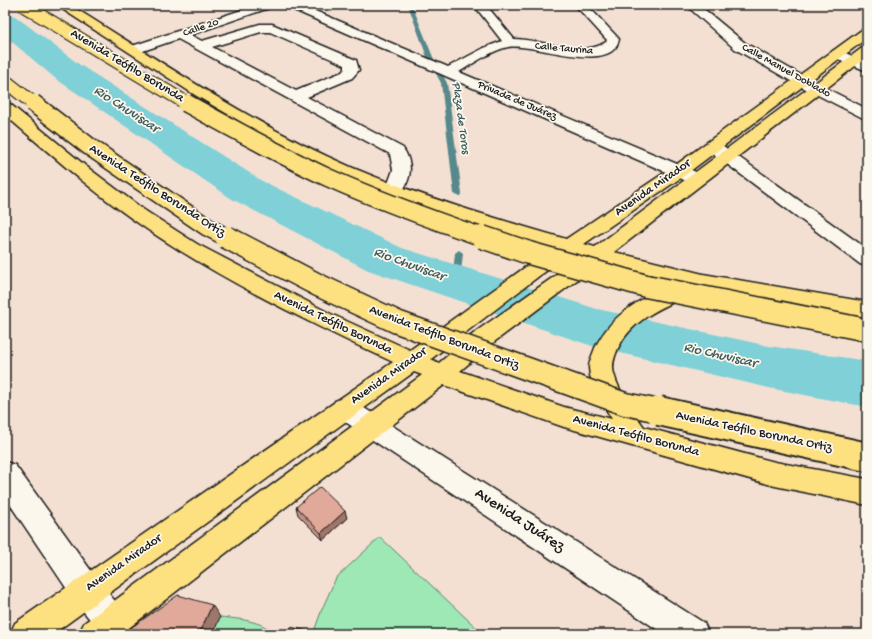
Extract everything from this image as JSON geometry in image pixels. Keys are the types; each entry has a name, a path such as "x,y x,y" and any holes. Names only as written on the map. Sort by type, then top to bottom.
{"main road":[{"name":"Avenida Teófilo Borunda","path":"23,5 64,28 185,102 274,151 330,178 419,215 529,253 646,286 867,330"},
{"path":"45,5 59,16 64,28"},
{"name":"Avenida Teófilo Borunda","path":"62,5 200,92 285,141 347,171 474,218 598,255 703,281 867,310"},
{"name":"Avenida Mirador","path":"104,628 441,374 486,336 598,255 697,179 720,152 801,81 867,32"},
{"name":"Avenida Mirador","path":"26,634 86,590 412,361 532,271 568,246 679,171 720,152 863,59"},
{"name":"Avenida Teófilo Borunda Ortiz","path":"5,81 90,147 207,227 318,285 397,322 468,349 625,404 867,457"},
{"name":"Avenida Teófilo Borunda","path":"5,108 131,210 190,248 323,320 441,374 564,417 775,474 867,492"},
{"path":"635,436 613,399 600,367 608,343 619,326 639,310 703,281"}],"street":[{"name":"Calle 20","path":"134,50 268,5"},
{"name":"Privada de Juárez","path":"291,5 697,179"},
{"path":"449,72 466,62 510,43 480,5"},
{"name":"Calle Taurina","path":"510,43 578,52 598,52 608,48 612,44 613,39 581,5"},
{"name":"Calle Manuel Doblado","path":"692,5 740,46 801,81 867,115"},
{"path":"200,46 260,28 272,28 350,63 352,70 347,75 296,96"},
{"path":"180,35 397,151 403,160 402,172 395,189"},
{"path":"838,54 863,59"},
{"path":"720,152 867,259"},
{"name":"Avenida Juárez","path":"344,408 693,634"},
{"path":"5,474 86,590 104,628"}],"green space":[{"path":"380,537 483,634 313,634 336,578"},
{"path":"220,617 256,623 269,629 274,634 213,634"}],"building":[{"path":"320,487 345,511 321,533 296,507"},
{"path":"178,595 212,605 199,634 122,634"},
{"path":"291,627 320,634 288,634"}],"waterway":[{"name":"Plaza de Toros","path":"410,5 430,57 444,83 458,194"},
{"name":"Rio Chuviscar","path":"5,22 68,72 247,190 385,259 595,328 769,367 867,384"},
{"name":"Plaza de Toros","path":"456,282 459,253"}]}
